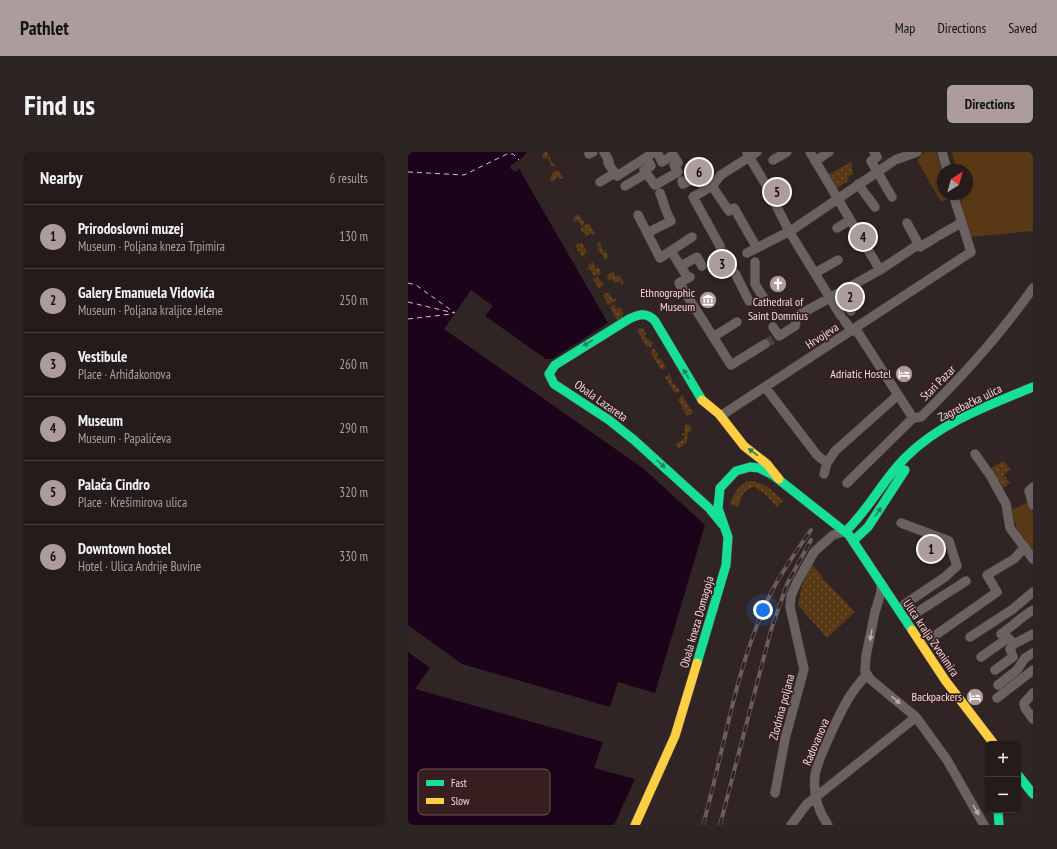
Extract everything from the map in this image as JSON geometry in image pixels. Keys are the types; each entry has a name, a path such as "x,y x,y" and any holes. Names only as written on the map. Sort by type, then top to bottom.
{"street":[{"path":"604,152 617,176 650,154"},
{"path":"720,246 693,197 703,191 721,175 748,155 758,152"},
{"path":"773,160 787,152"},
{"path":"810,152 880,270"},
{"path":"815,161 829,152"},
{"path":"874,152 877,157 871,161 876,172 892,197"},
{"path":"942,152 945,164"},
{"path":"747,253 754,244 792,233 876,172 894,161 912,153"},
{"path":"650,154 662,162 677,154 678,163 674,165 678,172 654,185 644,170 651,166 650,154"},
{"path":"748,155 766,185 784,222 830,298 843,318 856,328"},
{"path":"600,182 615,173"},
{"path":"625,186 647,173"},
{"path":"682,181 683,184 701,175 723,200 729,211 734,208 754,244"},
{"path":"858,184 875,207"},
{"path":"647,233 671,220 663,207 663,201 660,193"},
{"path":"773,327 779,336 795,326 797,316 961,223 955,200"},
{"path":"638,215 660,258 692,237"},
{"path":"838,228 850,220"},
{"path":"907,223 920,245"},
{"name":"Hrvojeva","path":"725,413 971,252 961,223"},
{"path":"670,251 689,277 679,283 731,364 765,344"},
{"path":"681,266 697,257 702,266"},
{"path":"815,273 838,260"},
{"path":"755,262 755,284 764,300"},
{"path":"735,273 752,305"},
{"name":"Stari Pazar","path":"847,482 913,418 921,417 962,377 1014,316 1033,288"},
{"path":"840,292 851,312 856,328"},
{"name":"Obala Lazareta","path":"726,531 709,508 647,451 609,420 557,386 550,377 551,369 560,361 638,314 644,313 655,321 703,402 721,416 740,441 767,464 779,480"},
{"path":"713,337 737,322"},
{"name":"Stari Pazar","path":"856,328 913,418"},
{"path":"765,387 818,455 827,463"},
{"name":"Zagrebačka ulica","path":"846,532 862,516 904,459 930,437 953,424 1033,388"},
{"path":"824,474 827,463 834,451 898,395"},
{"name":"Zagrebačka ulica","path":"853,541 868,527 883,506 920,445"},
{"path":"975,454 990,475 1006,504 1010,528 1033,559"},
{"name":"Obala kneza Domagoja","path":"635,825 671,747 683,715 726,565 728,545 726,531 718,502 720,488 728,478 740,469 754,467 763,469 779,480"},
{"name":"Ulica kralja Zvonimira","path":"779,480 846,532 945,680 991,741"},
{"path":"1033,487 1029,491 1033,506"},
{"path":"901,523 949,540 957,566 945,577 905,604"},
{"name":"Zlodrina poljana","path":"775,793 785,739 804,669 790,607 791,596 799,577 814,552 833,535 846,532"},
{"path":"930,639 996,592 987,575 1014,559 1025,547"},
{"path":"913,616 966,581"},
{"path":"881,584 881,592 875,612 866,656 865,670 867,674 916,718 947,760 984,825"},
{"path":"970,638 1013,609 1033,592"},
{"path":"1001,634 1018,619 1033,610"},
{"path":"995,670 1013,657 1010,649 1014,644 1033,634"},
{"path":"981,657 1008,638 1014,644"},
{"path":"998,686 1018,670 1026,658 1033,653"},
{"path":"997,698 1033,670"},
{"name":"Radovanova","path":"827,823 821,815 816,797 815,775 820,760 850,696 867,674"},
{"path":"1033,692 1024,703 1025,708 1033,719"},
{"path":"791,825 807,804 916,718"},
{"path":"1020,777 1032,792"},
{"path":"1021,785 1032,792"},
{"path":"998,813 999,825"}],"shaded area":[{"path":"408,152 527,152 523,157 511,165 510,168 515,172 519,169 608,323 552,359 546,359 485,316 493,306 471,290 444,329 644,469 705,525 655,693 618,682 610,707 462,664 408,625"},
{"path":"544,152 547,152 552,163 556,166 551,166 548,157 544,159 542,156"},
{"path":"925,152 936,152 940,164 937,164 937,195 917,160"},
{"path":"952,152 1033,152 1033,231 968,237 961,200 973,200 973,164 955,164"},
{"path":"851,162 853,174 847,177 849,180 833,191 826,176"},
{"path":"556,170 559,171 563,178 561,179 557,177 553,181 550,181 552,173"},
{"path":"577,214 585,224 581,226 578,220 575,222 573,219"},
{"path":"589,223 595,234 593,235 592,233 585,237 586,234 583,233 580,228"},
{"path":"600,242 603,252 605,251 608,256 606,260 597,249 600,247 596,244"},
{"path":"582,243 587,252 582,257 575,245"},
{"path":"593,262 595,268 599,268 601,272 598,276 597,274 594,276 590,269 588,270 587,268 589,267 588,265"},
{"path":"613,272 616,277 619,275 624,283 622,285 620,281 614,283 612,279 609,281 606,276"},
{"path":"597,277 604,284 599,289 593,279"},
{"path":"608,292 613,299 616,298 617,300 608,305 603,295"},
{"path":"614,304 616,309 620,307 624,314 622,315 624,319 618,322 610,307"},
{"path":"643,328 646,333 645,337 653,343 651,347 646,346 637,330"},
{"path":"653,348 658,354 657,358 662,360 666,367 661,370 651,353"},
{"path":"670,374 673,384 677,386 680,391 676,393 665,377"},
{"path":"682,395 693,413 687,416 678,400"},
{"path":"688,423 692,430 688,433 687,442 679,449 676,444 685,438 682,434 685,432 684,426"},
{"path":"1003,461 1011,469 1004,475 1010,483 1001,489 990,469"},
{"path":"748,481 754,481 772,490 783,501 777,507 765,494 754,487 743,494 738,507 730,504 737,490"},
{"path":"1028,502 1033,513 1033,552 1018,531 1011,510"},
{"path":"810,562 823,577 822,578 855,612 827,638 798,605 802,586"},
{"path":"408,652 430,668 415,689 603,742 594,768 635,779 614,825 408,825"}],"ferry route":[{"path":"408,172 464,175 507,154 513,154 519,160"},
{"path":"408,283 416,285 455,313"},
{"path":"408,302 454,313"},
{"path":"408,319 452,314"}],"tunnel":[{"path":"720,246 725,254"},
{"path":"765,344 779,336"}],"railway":[{"path":"703,825 740,675 760,617 786,566 811,530"},
{"path":"720,825 771,630 787,584 811,540"}],"traffic: fast":[{"path":"702,400 655,321 646,315 640,315 629,319 555,365 549,374 554,384 609,420 634,440 709,508 722,524"},
{"path":"846,531 862,513 897,467 918,446 933,435 965,416 1033,387"},
{"path":"697,663 726,565 728,537 718,508 720,488 736,471 750,467 759,468 773,475 849,535 912,630"},
{"path":"853,541 868,527 905,470"},
{"path":"1020,777 1033,794"},
{"path":"998,813 999,825"}],"traffic: slow":[{"path":"702,400 719,414 744,446 767,464 779,479"},
{"path":"912,630 945,680 992,741"},
{"path":"635,825 675,736 697,663"}],"place":[{"name":"Downtown hostel","path":"699,172"},
{"name":"Palača Cindro","path":"777,192"},
{"name":"Museum","path":"863,237"},
{"name":"Vestibule","path":"722,264"},
{"name":"Cathedral of Saint Domnius","path":"778,284"},
{"name":"Galery Emanuela Vidovića","path":"850,297"},
{"name":"Ethnographic Museum","path":"708,300"},
{"name":"Adriatic Hostel","path":"904,374"},
{"name":"Prirodoslovni muzej","path":"931,549"},
{"name":"Backpackers","path":"975,697"}]}
